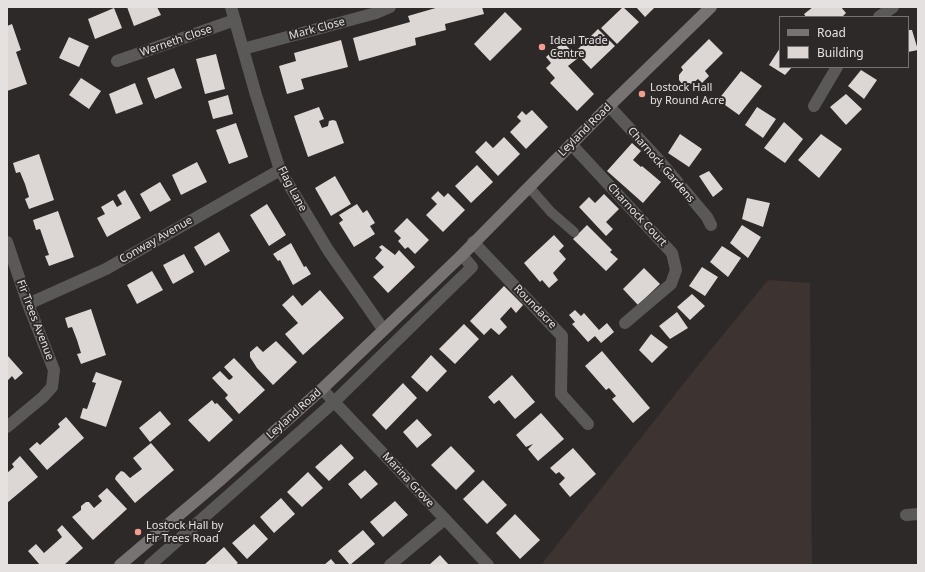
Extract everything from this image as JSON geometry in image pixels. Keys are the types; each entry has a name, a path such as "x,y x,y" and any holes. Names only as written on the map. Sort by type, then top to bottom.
{"main road":[{"name":"Leyland Road","path":"120,565 218,482 322,389 462,255 473,242 609,106 711,7"}],"street":[{"name":"Flag Lane","path":"231,7 256,95 280,170 328,250 383,330"},
{"name":"Mark Close","path":"244,49 376,13 390,7"},
{"path":"881,16 893,7"},
{"name":"Werneth Close","path":"117,61 235,20"},
{"path":"814,106 836,68"},
{"name":"Charnock Gardens","path":"609,106 664,166 707,217 711,225"},
{"name":"Charnock Court","path":"571,144 672,253 676,270 671,284 625,323"},
{"name":"Conway Avenue","path":"28,304 106,269 280,170"},
{"name":"Fir Trees Avenue","path":"7,242 28,304 54,370 52,387 43,397 7,427"},
{"name":"Roundacre","path":"473,242 562,336 561,394 588,424"},
{"name":"Leyland Road","path":"150,565 334,402 472,267 462,255"},
{"name":"Marina Grove","path":"322,389 488,565"},
{"path":"906,515 918,514"},
{"path":"390,565 445,519"}],"lane":[{"path":"528,187 551,212 574,232"}],"shaded area":[{"path":"768,280 810,283 812,565 541,565 695,369"}],"building":[{"path":"127,7 157,7 161,15 134,26"},
{"path":"439,7 482,7 484,14 445,24 446,30 415,38 416,45 359,61 353,38 410,22 408,16"},
{"path":"623,7 639,22 617,44 601,28"},
{"path":"636,7 655,7 645,17"},
{"path":"813,7 841,7 846,13 843,16 805,16 804,14"},
{"path":"114,8 122,28 95,39 88,19"},
{"path":"505,12 522,29 490,61 474,44"},
{"path":"12,24 21,50 16,52 27,84 7,91 7,26"},
{"path":"598,29 615,46 591,69 575,52"},
{"path":"909,30 912,30 918,50 909,52"},
{"path":"69,37 89,46 79,67 59,58"},
{"path":"709,39 723,53 705,71 709,76 702,83 698,79 689,86 683,85 679,80 679,75 683,70 681,67"},
{"path":"341,40 348,67 301,79 304,89 287,94 279,66 296,61 294,53"},
{"path":"563,42 578,58 568,66 594,94 577,111 550,83 555,78 546,68 551,63 546,57"},
{"path":"779,50 779,68 791,68 785,75 769,65"},
{"path":"216,54 225,89 205,94 196,59"},
{"path":"174,68 182,88 155,99 147,78"},
{"path":"861,70 877,80 864,99 848,86"},
{"path":"741,71 762,86 739,115 718,100"},
{"path":"81,78 101,91 89,109 69,95"},
{"path":"135,83 143,104 116,114 109,94"},
{"path":"846,94 862,109 846,125 830,107"},
{"path":"228,95 233,114 213,119 208,101"},
{"path":"319,107 324,119 319,121 322,128 328,126 329,121 336,121 344,143 308,157 294,116"},
{"path":"757,107 776,119 763,138 745,125"},
{"path":"532,110 548,127 526,149 510,132 521,121 517,117 522,111 526,115"},
{"path":"784,122 803,139 785,163 764,148"},
{"path":"236,123 248,157 229,164 216,130"},
{"path":"680,134 702,149 689,167 668,153"},
{"path":"821,134 842,149 819,178 798,160"},
{"path":"504,137 520,154 498,176 475,152 486,141 493,148"},
{"path":"632,143 641,151 633,160 661,182 643,203 607,171"},
{"path":"39,154 54,200 29,209 25,199 29,197 25,184 20,172 16,173 13,163"},
{"path":"197,162 207,182 181,195 172,175"},
{"path":"477,165 493,182 471,203 455,186"},
{"path":"709,171 723,189 713,197 699,176"},
{"path":"335,176 351,204 331,216 315,188"},
{"path":"160,182 171,200 150,212 140,194"},
{"path":"125,190 141,218 107,237 97,218 105,214 101,207 113,200 117,207 122,204 117,195"},
{"path":"438,191 444,197 448,193 465,210 443,232 426,215 437,204 431,198"},
{"path":"604,194 619,209 606,222 613,229 606,236 579,207 589,197 595,203"},
{"path":"747,198 770,203 763,227 742,219"},
{"path":"267,204 286,235 269,246 250,215"},
{"path":"357,204 363,213 367,210 375,223 370,226 375,234 354,247 339,223 343,220 339,215"},
{"path":"58,211 74,257 49,266 45,256 49,255 40,229 36,230 33,220"},
{"path":"407,218 429,240 415,254 408,247 405,249 398,241 401,238 394,231"},
{"path":"587,225 612,250 610,252 618,259 606,271 573,239"},
{"path":"742,225 761,237 748,258 730,243"},
{"path":"219,232 230,251 205,266 194,247"},
{"path":"554,235 564,246 559,251 566,259 553,273 558,280 549,288 542,280 540,282 524,263"},
{"path":"291,243 304,267 306,266 311,274 293,285 280,260 278,261 273,254"},
{"path":"382,245 395,255 399,250 415,267 388,293 373,277 384,267 375,258 382,250 379,247"},
{"path":"722,246 741,258 728,277 710,262"},
{"path":"184,254 194,272 173,284 163,265"},
{"path":"702,267 718,277 705,296 689,286"},
{"path":"644,268 660,284 638,305 623,289"},
{"path":"152,271 163,290 137,304 127,285"},
{"path":"504,286 523,305 516,313 511,307 500,319 507,327 499,335 491,328 484,335 470,321"},
{"path":"320,290 344,318 303,355 285,334 298,323 282,305 293,295 302,306"},
{"path":"692,294 705,306 690,320 677,307"},
{"path":"91,309 106,355 81,364 77,354 81,353 77,340 72,327 68,328 65,318"},
{"path":"575,310 581,316 584,313 599,330 607,323 614,332 601,343 595,336 588,342 572,324 575,322 569,315"},
{"path":"677,312 688,328 670,339 659,326"},
{"path":"464,324 479,339 455,364 439,349"},
{"path":"651,334 668,347 652,363 639,350"},
{"path":"276,341 297,362 273,385 257,368 250,357 250,352 257,346 263,352"},
{"path":"602,351 650,408 633,423 612,399 616,396 609,388 606,390 585,366"},
{"path":"7,355 23,373 15,380 12,376 7,381"},
{"path":"431,355 447,371 427,392 411,377"},
{"path":"234,358 265,390 239,414 225,398 228,395 212,378 220,371 229,380 231,379 233,377 224,367"},
{"path":"96,372 122,381 106,427 80,418 83,408 87,409 96,383 92,382"},
{"path":"512,375 535,402 515,419 499,400 494,404 488,397"},
{"path":"403,383 417,398 386,430 372,415"},
{"path":"212,400 215,404 217,403 233,420 209,442 188,420"},
{"path":"160,411 171,424 150,442 139,428"},
{"path":"541,413 564,439 538,461 528,449 533,444 526,447 516,435"},
{"path":"66,417 84,438 47,470 29,449 37,442 40,445 60,427 58,424"},
{"path":"417,419 432,435 417,448 403,432"},
{"path":"151,443 174,470 135,503 115,479 121,471 130,478 142,469 133,458"},
{"path":"341,444 354,458 329,481 315,467"},
{"path":"451,446 475,471 456,490 431,465"},
{"path":"573,448 596,474 570,497 559,484 565,478 559,472 556,474 550,468"},
{"path":"20,456 38,477 7,503 7,473 14,467 12,464"},
{"path":"365,470 378,484 361,499 348,484"},
{"path":"308,472 323,488 302,507 287,492"},
{"path":"483,480 507,505 487,524 463,499"},
{"path":"107,488 127,509 93,540 72,517 81,510 81,506 86,502 89,502 94,508 102,501 98,496"},
{"path":"281,498 295,514 274,533 260,517"},
{"path":"395,501 408,515 383,537 370,522"},
{"path":"515,514 540,540 520,559 496,533"},
{"path":"254,524 268,539 247,559 232,543"},
{"path":"62,525 83,548 64,565 40,565 28,551 36,544 44,553 62,537 57,530"},
{"path":"363,530 375,544 350,565 338,551"},
{"path":"224,547 238,563 235,565 204,565"},
{"path":"440,555 449,565 429,565"},
{"path":"331,559 336,565 324,565"}],"place":[{"name":"Ideal Trade Centre","path":"542,47"},
{"name":"Lostock Hall by Round Acre","path":"642,94"},
{"name":"Lostock Hall by Fir Trees Road","path":"138,532"}]}
